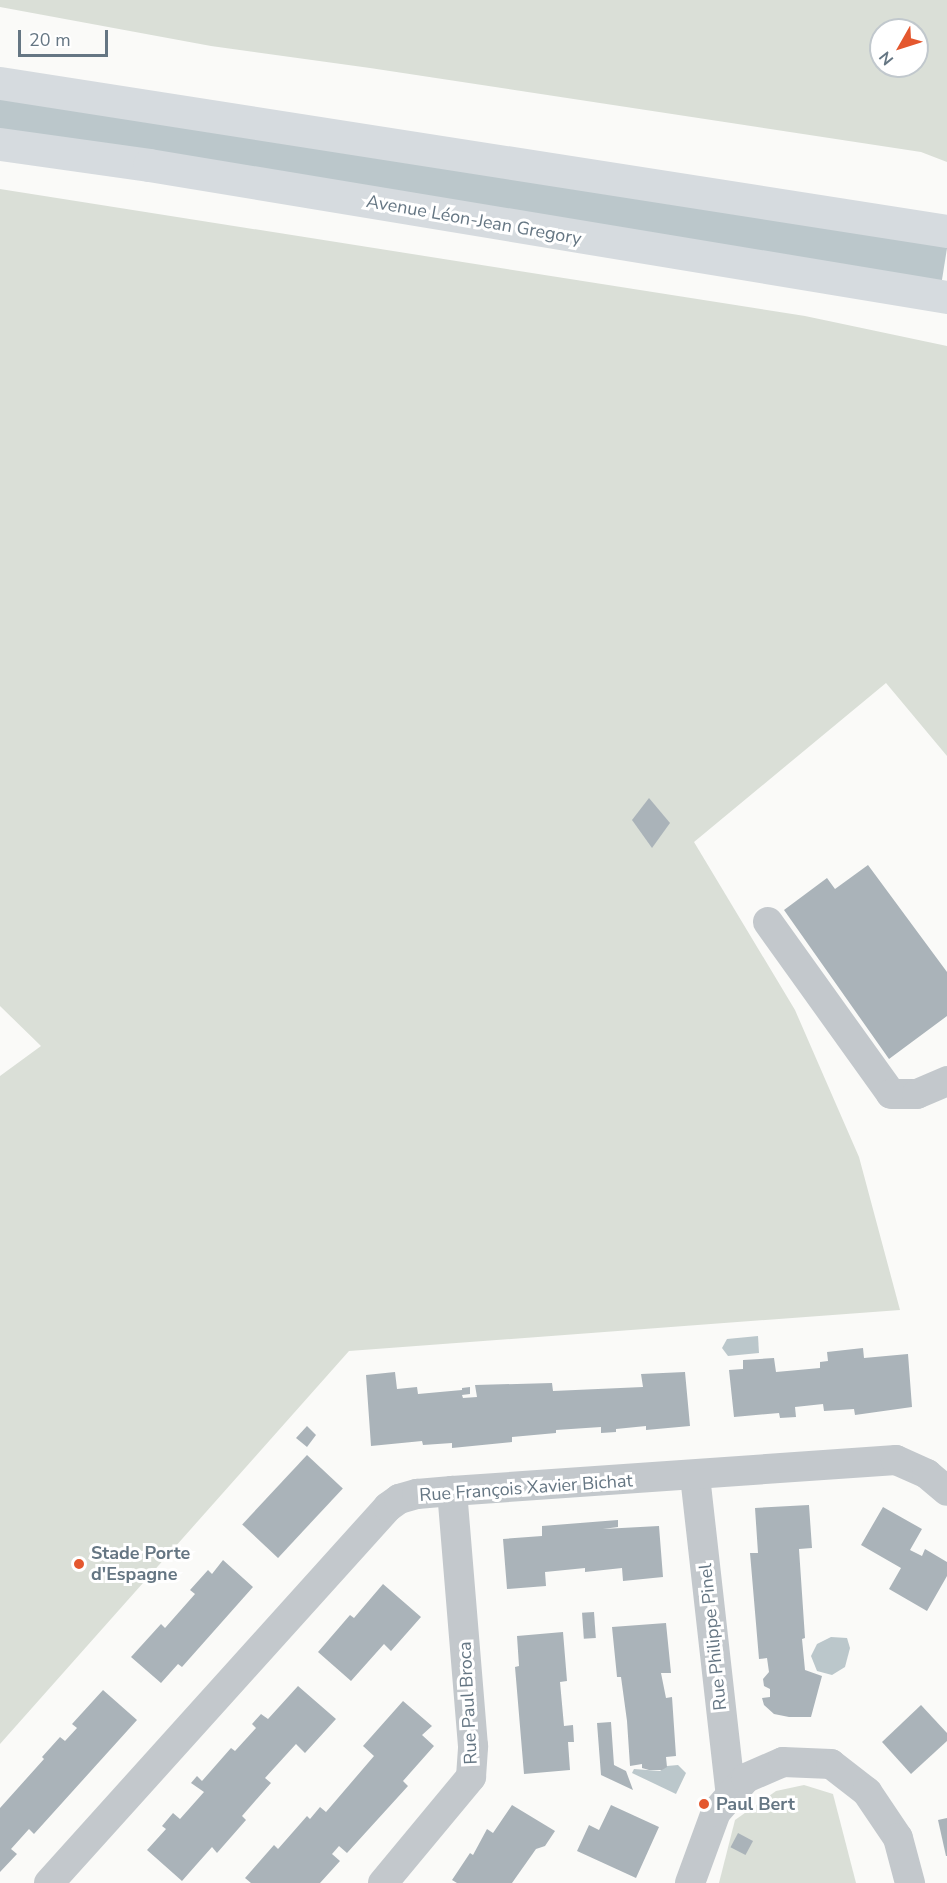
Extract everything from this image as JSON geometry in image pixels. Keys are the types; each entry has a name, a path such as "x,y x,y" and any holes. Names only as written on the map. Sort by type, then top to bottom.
{"street":[{"path":"0,83 947,231"},
{"name":"Avenue Léon-Jean Gregory","path":"0,144 149,165 947,297"},
{"path":"768,922 891,1094 917,1094 947,1081"},
{"name":"Rue François Xavier Bichat","path":"49,1883 388,1507 399,1499 417,1494 452,1491 695,1476 896,1460 927,1474 947,1491"},
{"name":"Rue Philippe Pinel","path":"695,1476 731,1797"},
{"name":"Rue Paul Broca","path":"383,1883 471,1777 473,1746 452,1491"},
{"path":"690,1883 717,1812 746,1778 783,1762 831,1764 867,1792 898,1838 910,1883"}],"shaded area":[{"path":"0,0 947,0 947,162 921,152 211,46 0,7"},
{"path":"0,97 947,247 941,286 0,136"},
{"path":"0,189 805,316 947,346 947,756 886,683 694,842 795,1010 859,1157 900,1310 349,1351 0,1744 0,1076 41,1046 0,1006"},
{"path":"758,1336 759,1353 728,1356 722,1348 727,1339"},
{"path":"831,1637 847,1638 850,1648 845,1667 832,1675 817,1671 811,1656 817,1644"},
{"path":"678,1765 686,1773 676,1794 632,1773 634,1769 660,1771 667,1766"},
{"path":"804,1785 833,1794 856,1883 719,1883 735,1820 776,1791"}],"building":[{"path":"649,798 670,823 652,848 632,820"},
{"path":"868,865 947,972 947,1016 889,1059 784,910 827,878 835,889"},
{"path":"863,1348 864,1358 908,1354 912,1407 855,1415 854,1409 824,1411 823,1404 795,1407 796,1417 780,1418 779,1413 734,1417 729,1370 743,1369 743,1360 774,1358 776,1372 820,1368 820,1362 828,1361 827,1352"},
{"path":"395,1372 397,1389 417,1387 418,1394 462,1390 462,1388 470,1387 470,1394 462,1395 463,1398 477,1397 475,1385 552,1383 553,1391 643,1387 641,1374 685,1372 690,1426 646,1430 646,1426 601,1433 601,1427 556,1430 556,1433 512,1437 512,1442 452,1448 452,1443 423,1445 422,1441 371,1446 366,1375"},
{"path":"307,1426 316,1435 307,1447 296,1438"},
{"path":"307,1455 343,1488 278,1558 242,1524"},
{"path":"809,1505 812,1548 799,1549 805,1638 802,1639 805,1670 822,1676 811,1717 789,1717 774,1714 764,1705 762,1698 770,1697 770,1689 764,1686 763,1679 769,1672 767,1658 759,1659 750,1553 758,1553 755,1508"},
{"path":"883,1507 922,1529 910,1550 922,1556 925,1549 947,1562 947,1576 927,1611 889,1589 901,1568 861,1545"},
{"path":"618,1520 618,1527 603,1529 659,1526 663,1577 623,1581 622,1568 585,1572 585,1568 545,1572 546,1586 507,1589 503,1539 542,1536 542,1526"},
{"path":"223,1560 253,1587 182,1667 178,1664 161,1683 131,1657 161,1624 165,1628 195,1594 190,1590 208,1570 212,1574"},
{"path":"383,1584 421,1617 391,1651 384,1644 351,1681 318,1652 350,1615 354,1618"},
{"path":"594,1612 596,1638 584,1639 582,1613"},
{"path":"666,1623 671,1673 661,1673 666,1698 672,1697 676,1756 666,1757 667,1767 662,1770 649,1770 642,1768 642,1764 630,1766 627,1721 621,1677 617,1677 612,1627"},
{"path":"563,1632 567,1681 560,1682 564,1726 573,1725 574,1742 568,1742 570,1770 524,1774 515,1667 519,1666 517,1636"},
{"path":"298,1686 336,1719 305,1753 296,1744 265,1778 271,1783 242,1816 246,1820 217,1853 212,1847 182,1881 147,1850 166,1829 162,1826 173,1813 180,1819 204,1792 191,1783 197,1776 202,1781 231,1748 235,1751 256,1728 252,1724 261,1714 268,1719"},
{"path":"103,1690 137,1720 34,1834 29,1829 11,1849 17,1854 0,1872 0,1808 44,1759 42,1757 60,1737 65,1741 77,1728 72,1724"},
{"path":"403,1701 432,1726 422,1735 434,1746 403,1781 408,1786 347,1853 339,1846 332,1854 340,1861 320,1883 251,1883 245,1878 274,1845 278,1849 307,1816 310,1819 320,1807 326,1812 374,1756 363,1746"},
{"path":"921,1705 947,1733 947,1741 911,1774 882,1742"},
{"path":"611,1722 614,1765 626,1771 633,1790 601,1775 597,1723"},
{"path":"512,1805 555,1831 545,1846 536,1849 512,1883 457,1883 452,1880 470,1853 473,1855 487,1829 493,1833"},
{"path":"611,1805 659,1827 636,1878 577,1851 589,1825 599,1830"},
{"path":"947,1818 947,1856 946,1856 938,1820"},
{"path":"738,1833 753,1841 745,1855 730,1847"}],"place":[{"name":"Stade Porte d'Espagne","path":"79,1564"},
{"name":"Paul Bert","path":"704,1804"}]}
